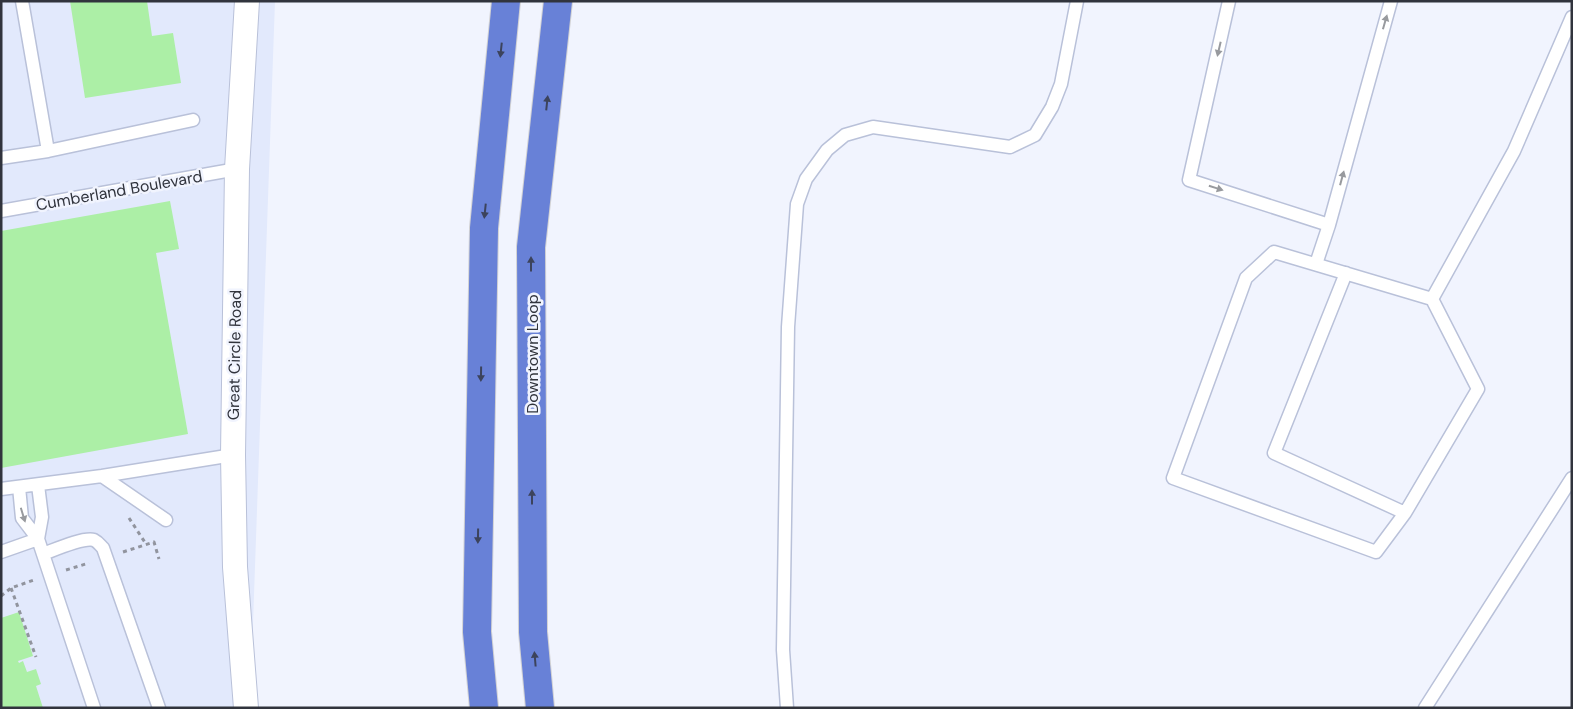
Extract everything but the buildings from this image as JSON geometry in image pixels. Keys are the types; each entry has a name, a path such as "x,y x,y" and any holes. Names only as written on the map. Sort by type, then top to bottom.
{"highway":[{"path":"484,708 477,632 484,228 506,1"},
{"name":"Downtown Loop","path":"540,708 533,632 531,248 558,1"}],"street":[{"name":"Great Circle Road","path":"246,708 235,567 233,455 237,169 247,1"}],"lane":[{"path":"22,1 48,151"},
{"path":"787,708 784,650 788,327 797,204 806,179 827,150 845,135 872,127 1010,147 1035,135 1052,107 1061,84 1077,1"},
{"path":"1229,1 1189,180 1329,225"},
{"path":"1316,264 1329,225 1391,1"},
{"path":"1432,299 1514,152 1572,17"},
{"path":"1,158 48,151 193,120"},
{"name":"Cumberland Boulevard","path":"1,211 237,169"},
{"path":"1274,252 1432,299 1478,389 1405,513 1376,552 1173,478 1246,278 1274,252"},
{"path":"1346,273 1274,453 1405,513"},
{"path":"1,489 102,476 233,455"},
{"path":"102,476 166,520"},
{"path":"1425,708 1572,478"},
{"path":"38,485 42,517 38,539"},
{"path":"19,487 22,518 38,539 94,708"},
{"path":"1,552 38,539"},
{"path":"43,554 85,540 98,542 107,557 159,708"}],"path":[{"path":"1,596 11,588 154,542 160,559"},
{"path":"11,588 36,657"}],"shaded area":[{"path":"1,1 275,1 250,708 1,708"}]}
